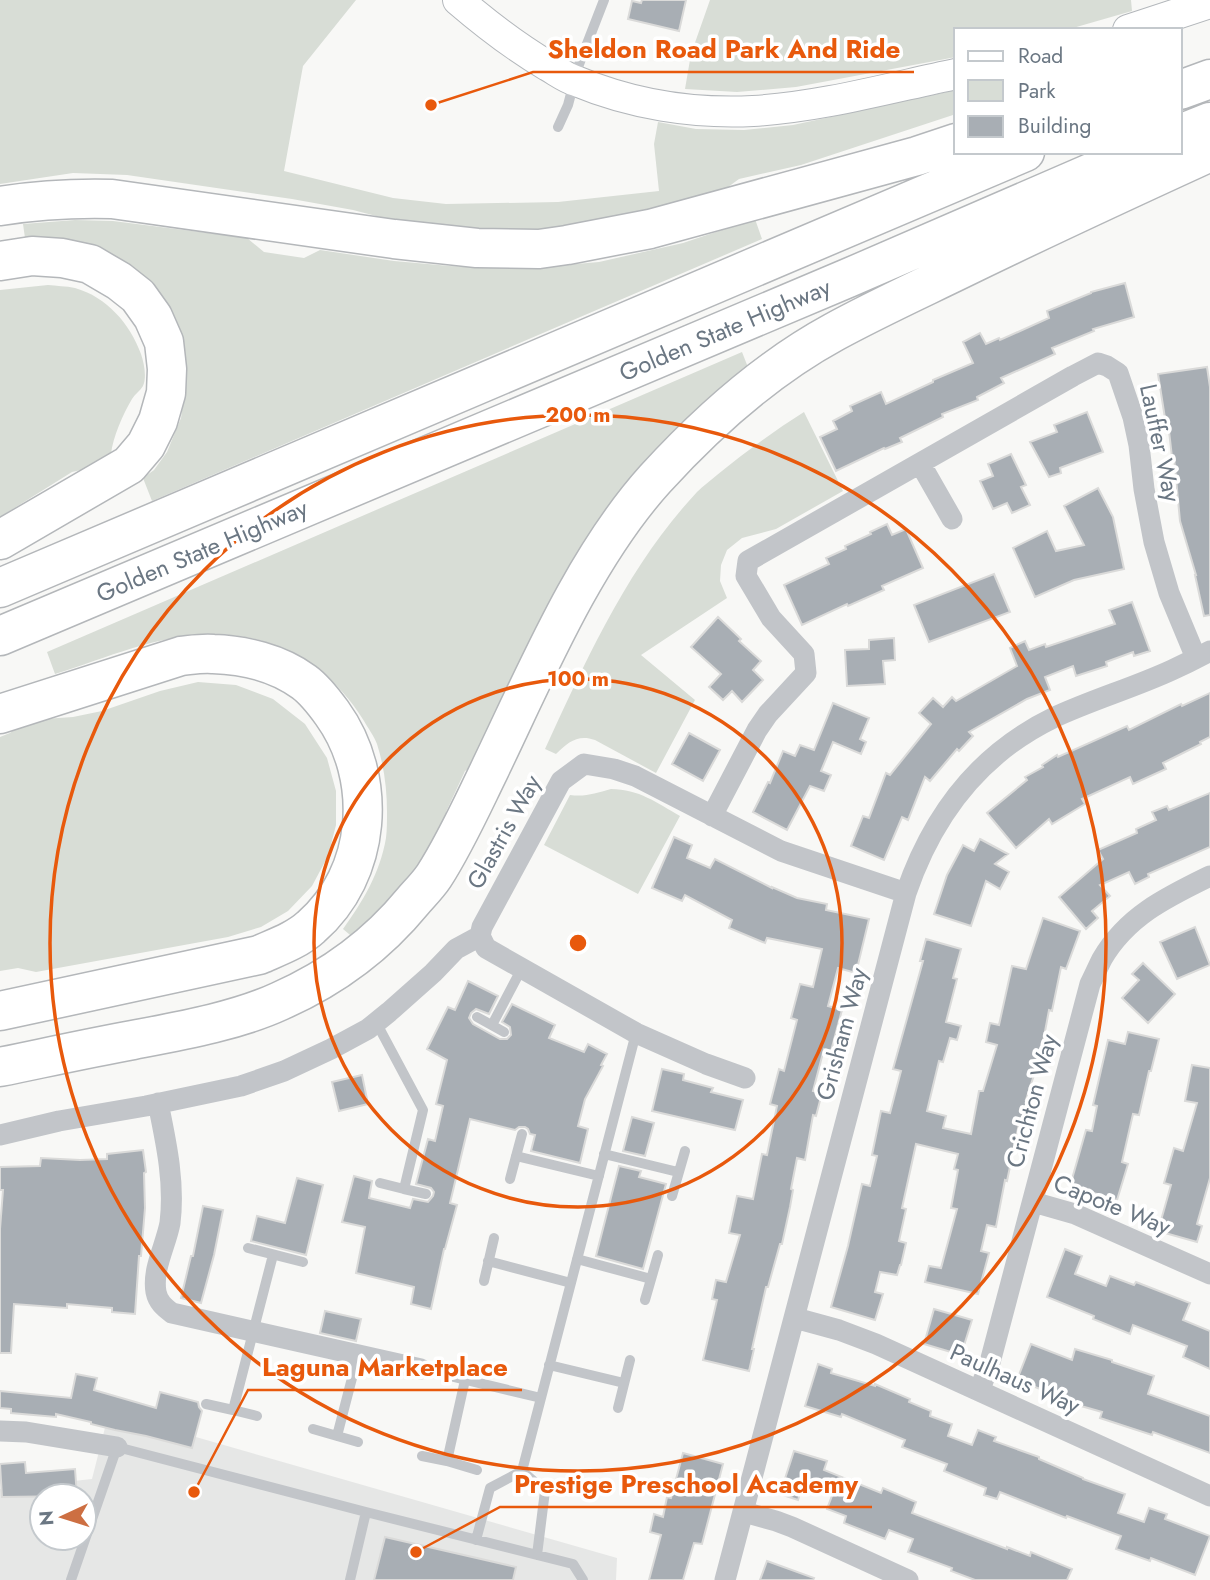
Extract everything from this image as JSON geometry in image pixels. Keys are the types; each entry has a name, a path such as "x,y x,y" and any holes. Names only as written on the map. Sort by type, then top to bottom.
{"highway":[{"path":"1182,66 1210,57"},
{"path":"1182,89 1210,79"},
{"path":"1182,133 1210,122"},
{"path":"0,206 66,198 112,199 394,239 477,248 539,249 650,229 954,144"},
{"path":"0,1067 237,1016 277,1003 313,985 363,951 402,915 432,879 463,825 584,580 620,522 653,481 697,435 741,395 833,332 1070,216 1210,152"},
{"name":"Golden State Highway","path":"0,589 1020,154"},
{"name":"Golden State Highway","path":"0,636 1134,154"},
{"path":"0,261 32,256 62,258 90,264 119,281 138,296 153,317 164,342 167,369 166,393 158,421 146,446 129,465 0,540"},
{"path":"0,714 181,656 212,653 248,657 276,666 304,682 324,702 353,748 361,779 363,807 355,862 343,889 329,909 309,929 287,942 259,955 0,1011"}],"street":[{"path":"458,0 534,58 574,81 617,96 658,105 698,110 751,111 810,104 954,74"},
{"path":"1132,28 1179,6 1210,2"},
{"name":"Lauffer Way","path":"712,816 757,730 806,673 804,654 771,618 746,576 748,561 1098,363 1118,373 1133,417 1154,542 1169,593 1203,655"},
{"path":"920,464 952,519"},
{"name":"Grisham Way","path":"726,1580 906,893 925,844 945,811 970,780 1018,738 1050,719 1203,655"},
{"name":"Glastris Way","path":"480,936 482,927 561,781 584,764 635,776 781,851 906,893"},
{"name":"Crichton Way","path":"979,1391 989,1366 1090,984 1102,959 1119,936 1139,916 1162,900 1210,876"},
{"path":"0,1135 241,1086 284,1071 368,1029 433,973 456,949 480,936 486,948 636,1033 745,1078"},
{"path":"158,1103 168,1150 172,1191 169,1224 156,1277 156,1293 161,1305 172,1313 421,1369"},
{"name":"Capote Way","path":"1033,1202 1075,1214 1210,1275"},
{"name":"Paulhaus Way","path":"795,1318 839,1330 1210,1496"},
{"path":"0,1430 117,1447"},
{"path":"744,1512 792,1527 908,1580"}],"lane":[{"path":"558,127 604,0"},
{"path":"492,1025 522,968"},
{"path":"477,1017 504,1032"},
{"path":"376,1022 423,1110 404,1189"},
{"path":"476,1540 490,1488 522,1471 636,1033"},
{"path":"510,1179 522,1134"},
{"path":"672,1196 685,1151"},
{"path":"604,1154 678,1172"},
{"path":"516,1156 598,1176"},
{"path":"380,1183 426,1194"},
{"path":"484,1281 494,1238"},
{"path":"248,1248 303,1262"},
{"path":"233,1410 273,1255"},
{"path":"645,1300 658,1255"},
{"path":"577,1259 651,1279"},
{"path":"488,1261 571,1283"},
{"path":"337,1436 358,1355"},
{"path":"618,1408 630,1360"},
{"path":"550,1365 624,1383"},
{"path":"421,1369 541,1398"},
{"path":"447,1461 465,1380"},
{"path":"206,1404 257,1416"},
{"path":"313,1429 358,1442"},
{"path":"71,1580 117,1447 573,1564 583,1580"},
{"path":"422,1456 477,1470"},
{"path":"522,1471 545,1490 537,1555"},
{"path":"350,1580 366,1512"}],"shaded area":[{"path":"109,1412 617,1558 616,1580 0,1580 0,1489 28,1486 28,1552 98,1552 98,1482 64,1482 92,1479"}],"green space":[{"path":"0,0 356,0 303,66 284,171 393,198 446,204 558,202 659,191 654,144 658,122 696,129 744,130 793,125 954,90 954,115 801,165 739,179 713,198 561,229 484,230 407,224 353,210 292,199 127,175 73,173 0,184"},
{"path":"710,0 1131,0 1132,11 1073,28 954,28 954,57 796,87 737,92 685,89 691,54"},
{"path":"755,219 762,239 152,501 143,478 154,470 167,452 181,418 187,375 179,336 26,245 23,224 75,220 113,221 247,238 264,252 304,258 320,250 394,261 519,269 599,262 683,243"},
{"path":"48,285 72,287 87,292 116,313 131,332 141,354 145,370 144,382 122,419 111,454 94,467 72,472 0,517 0,290"},
{"path":"742,352 751,375 702,414 481,761 465,771 446,812 448,828 423,866 356,940 343,929 370,886 380,863 387,828 386,786 382,761 374,738 352,703 324,674 290,651 271,644 251,638 208,634 163,640 55,674 47,652"},
{"path":"804,412 843,491 776,529 742,538 727,550 721,565 720,581 727,598 641,655 695,700 656,773 589,738 574,740 556,754 545,749 611,614 672,521 707,483"},
{"path":"198,682 236,685 273,699 305,724 327,758 336,791 336,825 328,856 312,886 288,911 261,927 228,937 36,972 18,968 0,971 0,737 29,720 73,717 102,711 160,691"},
{"path":"611,789 639,794 680,816 638,894 544,845 570,795 586,795"}],"building":[{"path":"642,0 686,0 679,31 628,19 632,1 641,3"},
{"path":"1125,283 1134,317 1093,329 1094,331 1052,348 1055,354 1001,378 1004,383 977,397 978,400 942,414 943,417 900,438 902,442 836,471 820,437 837,429 833,421 852,411 850,406 881,392 886,404 973,363 963,342 980,333 986,344 999,338 1000,340 1049,318 1047,311 1091,292"},
{"path":"1207,367 1210,387 1210,615 1204,616 1196,575 1180,521 1174,457 1158,374"},
{"path":"1087,412 1103,452 1060,468 1061,473 1049,477 1030,442 1057,432 1054,425"},
{"path":"1011,454 1026,485 1021,487 1030,505 1012,513 1007,503 993,509 980,481 993,476 988,464"},
{"path":"1098,488 1113,517 1124,569 1074,580 1035,597 1013,548 1047,531 1056,551 1084,545 1064,506"},
{"path":"887,524 892,535 906,529 923,568 882,586 884,590 802,625 784,585 829,564 826,558"},
{"path":"994,574 1010,612 929,642 914,605"},
{"path":"1132,602 1150,651 1134,656 1133,652 1106,662 1107,666 1076,676 1073,666 1045,677 1050,690 1027,699 969,732 973,736 959,751 957,749 930,781 925,777 908,820 902,817 884,860 851,846 863,816 869,818 886,773 890,775 931,724 919,713 933,698 943,707 952,697 956,701 1017,666 1010,648 1025,641 1029,650 1045,644 1046,647 1115,624 1109,610"},
{"path":"718,617 761,661 753,670 763,680 742,702 732,691 723,700 709,687 721,674 691,647"},
{"path":"894,638 895,660 883,661 885,684 847,686 845,650 869,649 869,640"},
{"path":"1210,693 1210,737 1163,763 1166,769 1133,784 1130,777 1082,799 1085,804 1052,824 1049,819 1016,848 987,813 1027,780 1025,777 1057,755 1058,757 1127,726 1129,730"},
{"path":"833,703 869,718 860,739 866,742 861,754 833,742 821,771 831,775 824,791 810,786 787,830 753,812 768,782 770,783 783,751 795,756 800,745 814,750"},
{"path":"689,733 720,750 703,781 672,764"},
{"path":"1210,793 1210,847 1148,874 1149,877 1135,884 1129,872 1100,885 1110,896 1092,911 1098,918 1086,929 1059,897 1103,859 1098,850 1137,833 1136,829 1156,820 1152,812 1167,806 1169,810"},
{"path":"674,837 692,845 687,858 710,868 715,859 772,888 797,898 827,904 826,910 869,919 856,973 838,968 828,1006 842,1010 831,1051 824,1049 813,1091 822,1093 816,1116 813,1115 805,1160 797,1158 782,1244 766,1287 749,1371 703,1360 717,1300 712,1299 716,1280 726,1282 740,1235 729,1233 737,1196 753,1199 762,1154 767,1155 777,1106 770,1104 779,1069 784,1071 797,1020 791,1018 800,984 813,987 822,949 767,938 765,943 729,928 732,920 685,895 682,901 652,888"},
{"path":"980,839 1008,854 995,864 1009,872 1000,889 986,881 971,926 934,914 947,875 963,845 974,851"},
{"path":"1043,918 1080,931 1066,969 1061,967 1041,1053 1026,1100 1023,1119 1020,1119 996,1227 987,1225 981,1251 989,1253 978,1294 925,1282 929,1266 941,1268 957,1209 951,1208 958,1154 916,1144 902,1208 906,1209 899,1241 906,1243 901,1265 897,1275 880,1272 875,1292 883,1294 875,1320 831,1307 862,1184 870,1186 877,1156 872,1155 881,1111 890,1113 901,1071 893,1069 923,961 920,961 926,939 961,949 953,978 957,979 946,1022 961,1026 957,1040 950,1038 943,1062 939,1061 927,1111 946,1116 943,1128 971,1134 979,1091 983,1091 997,1045 986,1042 990,1023 999,1025 1012,966 1026,969"},
{"path":"1195,927 1210,965 1177,979 1160,942"},
{"path":"1143,963 1175,994 1148,1023 1122,998 1139,980 1132,974"},
{"path":"468,981 498,996 489,1014 476,1009 469,1018 473,1024 500,1039 507,1039 511,1035 510,1027 502,1022 512,1004 555,1025 549,1038 584,1052 588,1044 607,1054 585,1099 578,1126 588,1129 580,1163 531,1151 535,1135 530,1134 525,1127 515,1130 470,1119 450,1203 457,1205 431,1309 411,1304 414,1287 356,1273 365,1227 342,1222 354,1176 372,1181 369,1198 410,1208 413,1199 428,1202 433,1196 431,1188 416,1184 428,1139 435,1141 443,1106 436,1104 447,1060 427,1049 448,1007 455,1010"},
{"path":"1128,1032 1159,1039 1139,1115 1133,1114 1122,1162 1128,1164 1117,1200 1070,1186 1086,1130 1092,1131 1097,1106 1093,1105 1108,1040 1125,1044"},
{"path":"1192,1065 1210,1068 1210,1178 1197,1224 1202,1226 1197,1242 1158,1231 1171,1185 1164,1183 1174,1148 1183,1151 1197,1103 1185,1101"},
{"path":"662,1069 684,1074 683,1080 713,1088 711,1092 743,1100 735,1130 652,1111"},
{"path":"362,1075 368,1104 339,1111 332,1082"},
{"path":"632,1117 654,1123 645,1156 623,1151"},
{"path":"143,1150 146,1172 145,1208 135,1314 112,1312 112,1308 67,1304 67,1308 14,1304 11,1353 0,1353 0,1229 3,1190 0,1190 0,1167 40,1166 41,1158 107,1159 107,1154"},
{"path":"619,1166 641,1171 639,1177 666,1184 643,1269 596,1256"},
{"path":"297,1178 323,1185 306,1255 251,1241 257,1216 285,1223"},
{"path":"203,1206 223,1210 201,1303 181,1298"},
{"path":"1065,1249 1082,1256 1075,1274 1106,1286 1110,1276 1134,1285 1136,1282 1190,1303 1183,1320 1210,1331 1210,1369 1183,1357 1187,1346 1133,1325 1130,1334 1047,1297"},
{"path":"934,1309 972,1320 961,1355 924,1344"},
{"path":"325,1311 361,1319 356,1341 320,1333"},
{"path":"1031,1344 1072,1360 1075,1349 1154,1376 1148,1394 1210,1416 1210,1453 1153,1432 1152,1435 1100,1418 1102,1412 1060,1400 1061,1397 1017,1380"},
{"path":"818,1364 832,1369 831,1373 875,1384 910,1399 909,1402 931,1411 930,1416 952,1424 948,1436 972,1445 978,1430 996,1437 994,1441 1125,1494 1118,1513 1144,1522 1149,1508 1167,1514 1165,1519 1210,1536 1195,1575 1151,1558 1150,1561 1116,1549 1121,1536 1000,1492 997,1499 984,1495 986,1488 944,1471 947,1464 902,1447 905,1440 842,1414 841,1417 805,1406"},
{"path":"76,1374 97,1378 94,1390 156,1408 160,1392 198,1402 202,1411 192,1448 56,1414 56,1417 11,1413 11,1409 0,1408 0,1391 71,1398"},
{"path":"794,1451 827,1461 824,1470 881,1493 883,1488 916,1502 912,1513 1007,1549 1030,1556 1031,1552 1072,1569 1067,1580 975,1580 951,1571 952,1568 908,1552 913,1539 889,1530 885,1539 844,1523 846,1516 827,1509 833,1493 803,1483 798,1500 780,1494"},
{"path":"683,1453 723,1464 702,1544 694,1543 683,1580 649,1580 661,1535 650,1532 654,1514 663,1517 667,1497 671,1498"},
{"path":"25,1462 26,1473 75,1469 76,1482 28,1482 28,1497 2,1497 0,1464"},
{"path":"385,1537 516,1567 513,1580 374,1580"},
{"path":"767,1561 814,1578 760,1580"}],"place":[{"name":"Sheldon Road Park And Ride","path":"431,105"},
{"name":"Laguna Marketplace","path":"194,1492"},
{"name":"Prestige Preschool Academy","path":"416,1552"}]}
